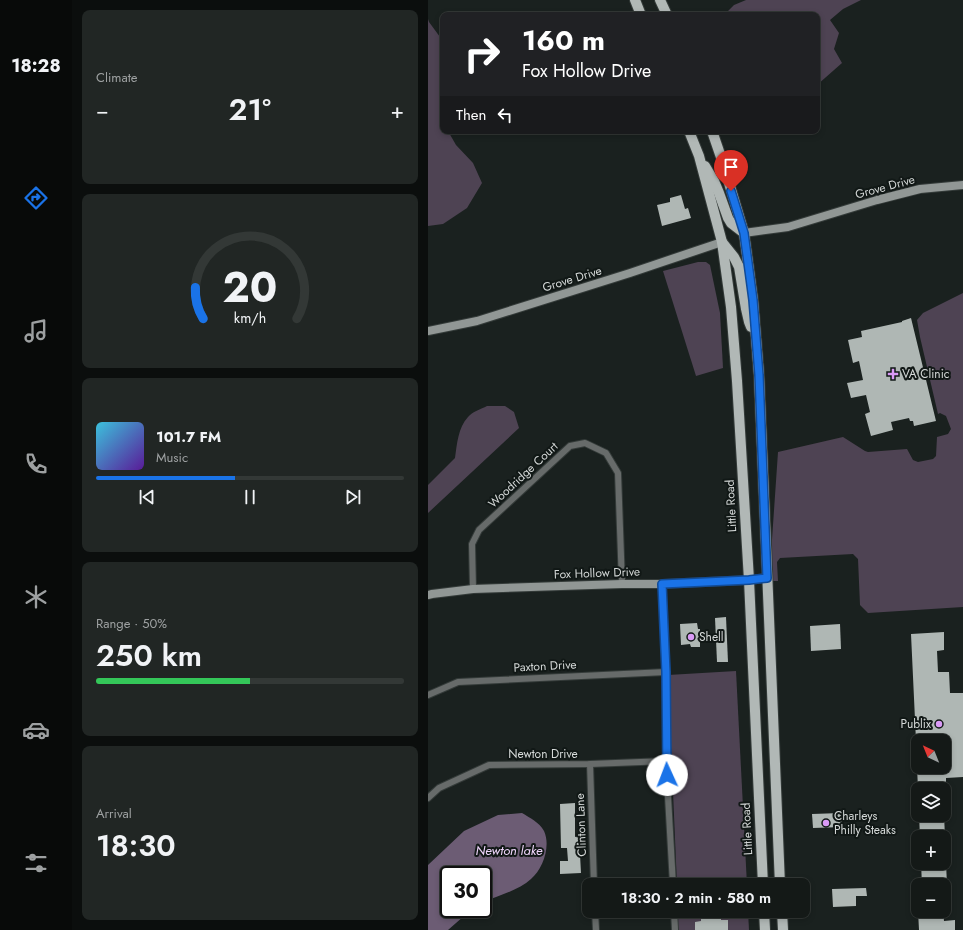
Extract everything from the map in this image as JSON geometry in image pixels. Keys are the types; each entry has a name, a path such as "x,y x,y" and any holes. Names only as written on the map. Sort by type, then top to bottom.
{"main road":[{"path":"635,0 640,12"},
{"path":"660,0 666,12"},
{"name":"Little Road","path":"690,134 699,156 722,242 731,307 749,580 763,878"},
{"path":"713,134 744,233 753,300 759,375 780,878"},
{"path":"699,156 714,181 728,218 731,223 744,233"},
{"path":"722,242 734,257 739,267 749,322 756,338"},
{"path":"764,918 765,930"},
{"path":"782,918 783,930"}],"street":[{"name":"Grove Drive","path":"744,233 788,227 877,200 920,189 963,185"},
{"name":"Grove Drive","path":"428,331 484,319 722,242"},
{"name":"Woodridge Court","path":"472,589 472,544 479,530 570,446 585,443 606,453 618,473 622,584"},
{"name":"Fox Hollow Drive","path":"428,596 432,594 472,589 662,584 767,578"},
{"path":"662,584 666,672 666,761 672,878"},
{"name":"Paxton Drive","path":"428,695 458,682 666,672"},
{"name":"Newton Drive","path":"428,798 439,788 489,765 590,764 666,761"},
{"name":"Clinton Lane","path":"590,764 594,878"},
{"path":"595,918 596,930"},
{"path":"674,918 675,930"}],"shaded area":[{"path":"746,0 861,0 843,9 830,20 839,33 834,49 842,63 820,82 820,12 727,12 734,5"},
{"path":"428,19 440,37 440,134 450,134 456,145 473,163 482,183 467,208 443,224 428,226"},
{"path":"698,262 706,262 710,265 720,313 723,368 696,376 663,271"},
{"path":"963,293 963,607 868,613 860,605 858,559 853,554 780,558 777,562 778,581 772,581 771,554 778,452 843,437 868,452 907,449 913,460 918,462 933,459 936,456 937,437 948,434 951,429 946,416 940,413 938,414 917,320 923,313"},
{"path":"487,406 505,406 514,412 519,428 428,513 428,485 455,458 458,436 465,421 472,414"},
{"path":"736,671 747,878 677,878 668,675"},
{"path":"678,918 748,918 749,930 678,930"}],"water":[{"name":"Newton lake","path":"522,813 540,825 544,831 547,843 545,857 539,869 526,883 492,898 492,866 440,866 440,918 462,918 448,930 428,930 428,865 464,831 498,815"}],"building":[{"path":"681,195 685,209 688,208 691,218 662,226 657,205 670,202 670,198"},
{"name":"VA Clinic","path":"911,318 936,421 914,426 913,421 910,421 909,418 891,422 893,430 871,436 865,414 870,412 866,395 851,398 847,383 863,380 859,361 853,363 848,340 862,337 861,331 902,322"},
{"name":"Shell","path":"726,617 728,662 717,662 715,618"},
{"name":"Shell","path":"697,623 698,629 700,629 700,647 691,647 690,644 681,645 680,624"},
{"path":"840,624 841,649 811,651 810,626"},
{"path":"944,632 944,650 937,651 938,672 949,672 950,693 963,693 963,777 946,778 946,782 918,782 917,774 951,774 951,734 916,734 911,634"},
{"path":"575,803 575,837 579,836 581,873 560,874 560,861 568,861 567,848 561,848 560,804"},
{"path":"841,813 842,827 813,828 812,814"},
{"path":"919,822 944,822 945,830 920,830"},
{"path":"921,870 946,870 947,878 922,878"},
{"path":"866,888 867,896 856,896 856,906 833,907 832,889"},
{"path":"701,918 721,918 721,920 728,920 728,930 695,930 695,922 701,921"},
{"path":"918,918 944,918 944,921 955,920 955,930 919,930"}],"place":[{"name":"VA Clinic","path":"893,374"},
{"name":"Shell","path":"691,637"},
{"name":"Publix","path":"939,724"},
{"name":"Charleys Philly Steaks","path":"826,823"}],"route":[{"path":"667,775 666,672 662,584 767,578 759,375 753,300 744,233 731,191"}]}
